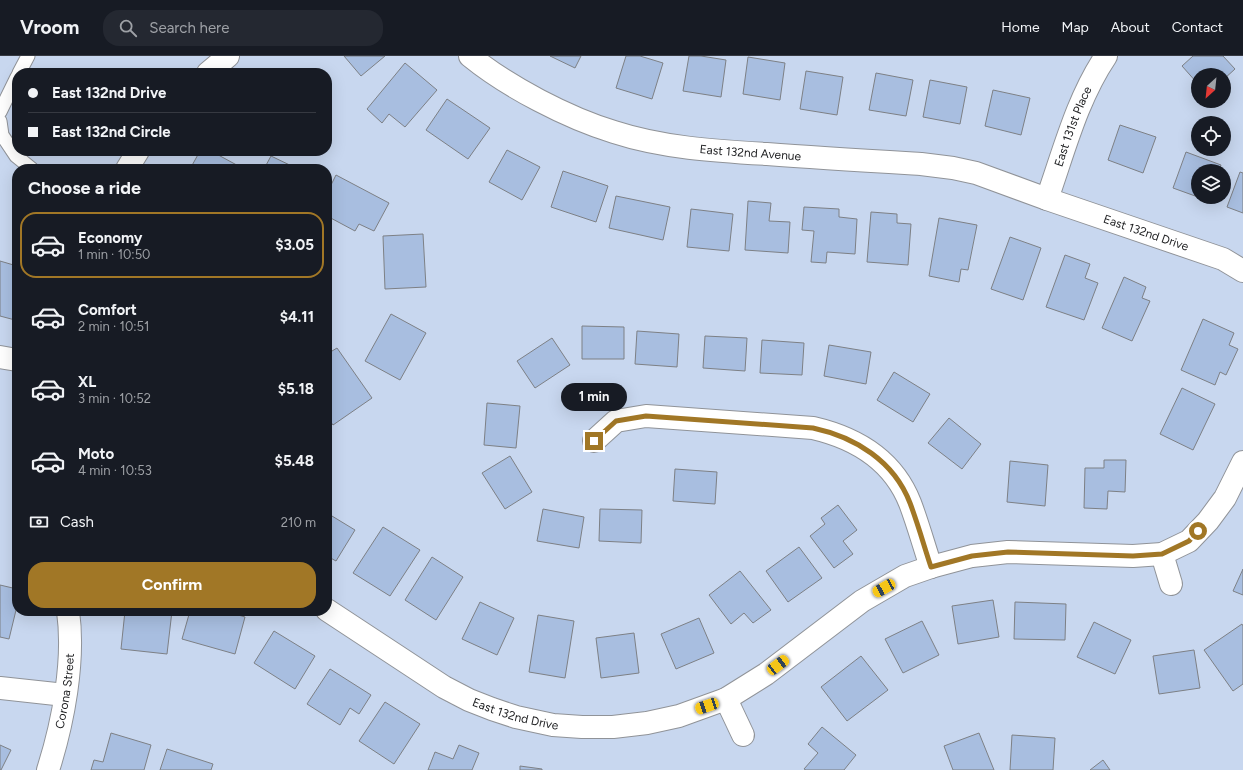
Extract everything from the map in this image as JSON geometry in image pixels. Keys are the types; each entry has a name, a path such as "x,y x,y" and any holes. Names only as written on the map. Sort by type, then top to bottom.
{"street":[{"path":"214,68 228,56"},
{"name":"East 132nd Avenue","path":"470,56 482,66 532,96 584,121 614,132 641,139 702,150 921,164 953,168 976,173 1047,199"},
{"name":"East 131st Place","path":"1047,199 1081,104 1097,70 1106,56"},
{"name":"East 132nd Drive","path":"1047,199 1223,259 1243,271"},
{"path":"0,357 12,359"},
{"path":"594,441 616,421 646,416 813,428 830,432 857,443 868,450 879,458 898,479 910,502 931,567"},
{"name":"East 132nd Drive","path":"332,613 444,687 468,700 516,717 553,725 582,727 613,727 647,723 679,716 726,699 766,674 862,600 905,576 931,567 972,556 1008,552 1133,556 1162,554 1189,541 1208,521 1225,498 1243,462"},
{"path":"1162,554 1171,584"},
{"name":"Corona Street","path":"48,770 56,746 65,695 68,665 68,616"},
{"path":"0,688 65,695"},
{"path":"726,699 743,735"}],"lane":[{"path":"22,68 28,56"},
{"path":"0,112 12,87"},
{"path":"0,122 1,135 12,150"},
{"path":"16,156 26,164"}],"shaded area":[{"path":"0,56 1243,56 1243,770 0,770"}],"building":[{"path":"344,56 385,56 361,76"},
{"path":"550,56 581,56 575,68"},
{"path":"626,56 640,56 663,63 652,99 616,88"},
{"path":"689,56 701,56 726,60 721,97 683,91"},
{"path":"1193,56 1223,56 1235,69 1231,73 1231,68 1191,68 1191,76 1182,66"},
{"path":"748,57 785,63 780,100 743,94"},
{"path":"405,63 437,90 405,127 389,114 382,123 367,109"},
{"path":"806,71 843,77 837,115 800,109"},
{"path":"876,73 913,80 906,116 869,110"},
{"path":"930,80 967,87 960,124 923,117"},
{"path":"993,90 1030,98 1021,135 985,126"},
{"path":"447,99 490,128 468,159 426,130"},
{"path":"1120,125 1156,137 1143,173 1108,160"},
{"path":"507,150 540,167 522,200 489,182"},
{"path":"1186,152 1191,154 1191,156 1197,156 1218,164 1191,164 1191,194 1173,188"},
{"path":"197,156 220,156 235,164 193,164"},
{"path":"271,156 288,164 267,164"},
{"path":"563,171 608,186 596,222 551,207"},
{"path":"1240,172 1243,173 1243,213 1227,207 1228,204 1231,204 1231,196"},
{"path":"336,175 389,203 374,231 359,224 355,231 332,219 332,183"},
{"path":"616,196 670,207 663,240 609,228"},
{"path":"748,201 771,203 769,221 790,222 788,253 745,250"},
{"path":"804,207 839,209 839,217 857,219 855,254 827,252 826,263 811,262 814,231 802,230"},
{"path":"691,209 733,214 729,251 687,247"},
{"path":"871,212 897,214 897,223 911,224 908,265 867,262"},
{"path":"939,218 977,225 968,270 961,269 959,282 929,276"},
{"path":"423,234 426,287 385,289 383,236"},
{"path":"1010,237 1041,248 1023,300 991,289"},
{"path":"1065,255 1090,264 1085,278 1098,283 1084,320 1046,307"},
{"path":"0,261 12,265 12,319 0,316"},
{"path":"1124,277 1146,287 1142,298 1150,301 1132,341 1102,328"},
{"path":"391,314 426,333 400,380 365,361"},
{"path":"1203,319 1234,333 1229,345 1238,349 1226,375 1220,372 1215,385 1181,370"},
{"path":"582,326 624,327 624,359 582,359"},
{"path":"637,331 679,334 677,367 635,364"},
{"path":"705,336 747,338 745,371 703,368"},
{"path":"552,338 570,365 535,388 517,361"},
{"path":"762,340 804,343 802,375 760,373"},
{"path":"829,345 871,352 866,384 824,376"},
{"path":"337,348 372,398 333,425 332,424 332,351"},
{"path":"894,372 930,394 913,422 877,400"},
{"path":"1182,388 1215,404 1193,450 1160,434"},
{"path":"487,403 520,406 516,448 484,445"},
{"path":"949,418 981,444 962,469 928,443"},
{"path":"510,456 532,492 505,509 482,473"},
{"path":"1104,460 1126,460 1125,492 1108,491 1107,509 1084,508 1085,468 1104,468"},
{"path":"1010,461 1048,465 1045,506 1007,502"},
{"path":"675,469 717,472 715,504 673,501"},
{"path":"838,505 857,530 843,541 853,554 834,568 810,536 825,524 821,518"},
{"path":"543,509 584,517 579,548 537,541"},
{"path":"600,509 642,510 641,543 599,541"},
{"path":"332,516 355,530 336,561 332,559"},
{"path":"383,527 420,550 390,596 353,573"},
{"path":"799,547 822,578 788,602 766,571"},
{"path":"432,557 463,577 436,620 405,600"},
{"path":"1243,569 1243,595 1233,591"},
{"path":"740,571 771,610 753,623 744,613 731,624 709,595"},
{"path":"0,585 12,588 12,616 15,616 9,639 0,637"},
{"path":"993,600 999,637 958,644 952,606"},
{"path":"480,602 514,618 497,655 462,639"},
{"path":"1015,602 1066,604 1065,640 1014,639"},
{"path":"538,615 574,621 565,678 529,672"},
{"path":"124,616 171,616 167,654 121,649"},
{"path":"189,616 245,617 235,654 182,639"},
{"path":"699,618 714,653 676,669 661,634"},
{"path":"922,621 939,655 903,673 885,639"},
{"path":"1094,622 1131,640 1115,674 1077,657"},
{"path":"1242,624 1243,684 1233,691 1204,650"},
{"path":"274,631 315,656 295,689 254,663"},
{"path":"634,633 639,673 601,678 596,638"},
{"path":"1194,650 1200,688 1159,694 1153,656"},
{"path":"861,656 888,690 847,721 821,687"},
{"path":"330,669 371,695 359,714 350,708 340,725 307,704"},
{"path":"385,702 420,724 394,764 359,741"},
{"path":"822,727 856,755 844,770 804,769 818,753 808,744"},
{"path":"111,733 151,745 144,770 91,770 94,760 103,762"},
{"path":"979,733 994,770 953,770 944,746"},
{"path":"1012,735 1055,738 1053,770 1010,770"},
{"path":"0,745 11,750 1,770 0,770"},
{"path":"459,745 479,753 472,770 428,770 435,752 453,759"},
{"path":"167,749 213,764 211,770 160,770"},
{"path":"1103,760 1110,770 1090,770"},
{"path":"520,766 542,769 542,770 520,770"}],"route":[{"path":"594,441 616,421 646,416 813,428 830,432 857,443 868,450 879,458 898,479 910,502 931,567 972,556 1008,552 1133,556 1162,554 1189,541 1198,531"}]}
